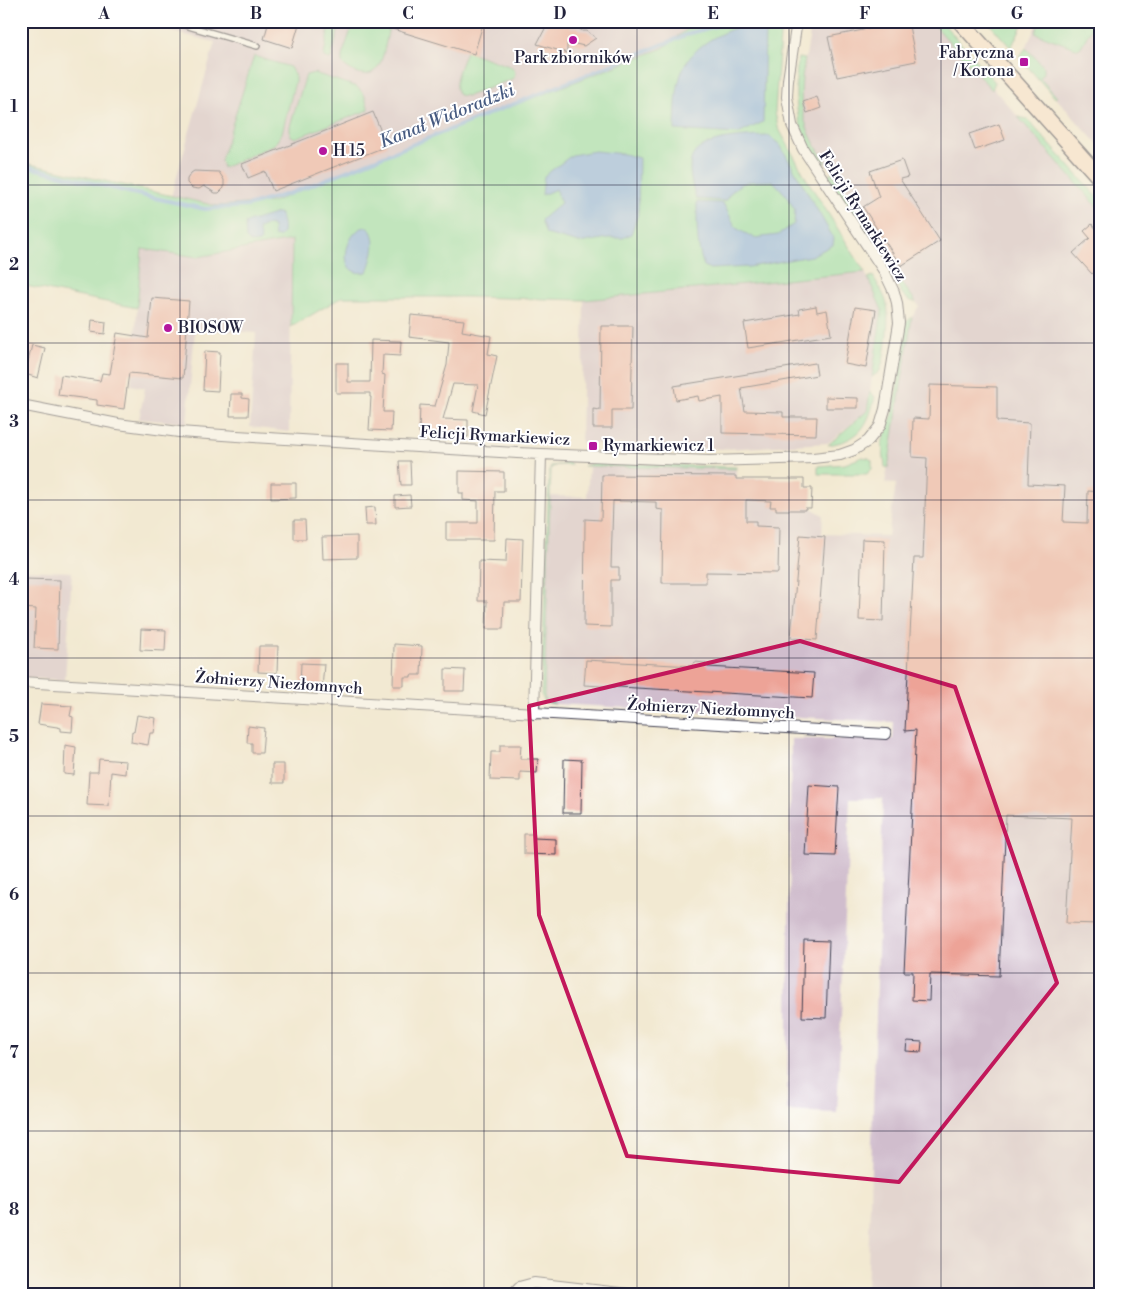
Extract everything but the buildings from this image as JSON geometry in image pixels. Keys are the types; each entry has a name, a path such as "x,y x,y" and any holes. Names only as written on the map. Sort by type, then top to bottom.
{"street":[{"name":"Felicji Rymarkiewicz","path":"21,405 118,424 179,432 540,454 709,461 813,458 840,455 854,450 868,441 880,426 885,409 898,333 897,303 891,284 884,271 803,149 792,125 788,110 787,88 797,21"},
{"path":"960,21 1100,178"},
{"path":"534,714 540,454"},
{"name":"Żołnierzy Niezłomnych","path":"21,682 886,734"},
{"path":"512,1295 519,1287 534,1283 636,1295"}],"lane":[{"path":"171,21 257,46"}],"highlighted area":[{"path":"800,641 955,687 1057,983 899,1182 627,1156 539,915 529,706"}],"shaded area":[{"path":"162,21 713,21 690,28 663,48 272,202 217,206 171,197 215,42 160,29"},
{"path":"812,21 934,21 1100,210 1100,1295 867,1295 883,798 850,798 837,1113 787,1111 791,739 893,739 894,722 555,704 545,700 544,696 550,496 587,497 589,466 736,469 737,478 804,479 804,488 812,488 811,508 823,515 822,534 888,536 896,484 885,483 912,317 919,306 897,276 897,269 818,151 805,124 801,104 802,79"},
{"path":"1038,21 1100,21 1100,147 1021,59"},
{"path":"292,240 289,432 250,427 256,333 195,329 187,423 139,419 145,388 131,385 142,249 198,257"},
{"path":"865,272 882,310 867,411 828,443 724,449 581,443 584,300"},
{"path":"21,570 72,572 65,680 21,678"}],"green space":[{"path":"330,21 341,21 331,58 329,59 324,57 324,55"},
{"path":"354,21 368,21 389,27 382,57 375,70 370,73 357,73 342,63 342,56"},
{"path":"713,21 781,21 775,112 778,127 806,178 865,272 584,300 468,297 342,297 291,327 292,240 198,257 142,249 137,308 21,285 21,162 217,206 272,202 663,48 690,27"},
{"path":"931,21 941,21 995,82 992,90"},
{"path":"987,21 1024,21 1011,48"},
{"path":"1040,21 1100,21 1100,34 1091,29 1078,49 1035,33"},
{"path":"1026,48 1044,67 1044,73 1040,78 1057,97 1055,98 1019,57"},
{"path":"466,51 512,67 515,72 514,76 512,79 468,96 459,95 456,80"},
{"path":"254,56 290,67 295,76 282,133 275,144 223,168 221,160"},
{"path":"798,58 805,59 801,88 803,113 811,137 826,162 821,165 806,140 798,114 796,74"},
{"path":"314,73 357,87 364,94 369,110 295,138 290,135 290,126 306,75"},
{"path":"1018,117 1027,119 1100,200 1100,210"},
{"path":"832,172 897,269 897,276 916,302 911,301 902,294 888,267 827,176"},
{"path":"873,276 886,301 888,319 885,350 881,367 879,372 872,377 882,310 868,278"},
{"path":"912,317 888,468 885,467 882,443 893,413 904,343 905,323"},
{"path":"870,391 875,397 869,416 861,430 848,439 828,445 867,411"},
{"path":"862,457 869,458 872,461 872,469 867,474 818,474 818,466 845,464"},
{"path":"565,460 572,465 558,465 564,464"},
{"path":"595,462 736,467 736,469 584,466"},
{"path":"557,465 551,468 544,695 545,700 555,704 545,702 541,695 549,472 551,466"}],"water":[{"path":"755,22 765,31 763,122 738,134 675,130 676,99 680,76 688,60 713,38 734,28"},
{"path":"769,136 780,145 834,239 833,245 811,256 749,267 710,269 704,266 701,258 697,202 723,203 736,228 754,238 778,235 794,224 795,210 786,195 773,181 751,182 740,185 735,188 725,201 696,199 690,175 691,160 695,152 713,142 725,139"},
{"path":"595,151 624,154 639,158 638,214 631,234 623,238 608,238 579,243 546,234 541,220 561,203 556,189 542,195 544,176 572,155"},
{"path":"278,213 284,227 281,235 278,237 274,236 273,226 265,225 258,229 261,240 259,242 251,243 246,239 245,223"},
{"path":"368,227 374,243 372,255 367,272 358,272 352,270 348,265 347,251 352,236 362,228"}],"waterway":[{"name":"Kanał Widoradzki","path":"21,165 205,209 247,206 291,193 691,33 732,21"}],"place":[{"name":"Park zbiorników","path":"573,40"},
{"name":"Fabryczna / Korona","path":"1024,62"},
{"name":"H 15","path":"323,151"},
{"name":"BIOSOW","path":"168,328"},
{"name":"Rymarkiewicz 1","path":"593,446"}]}
